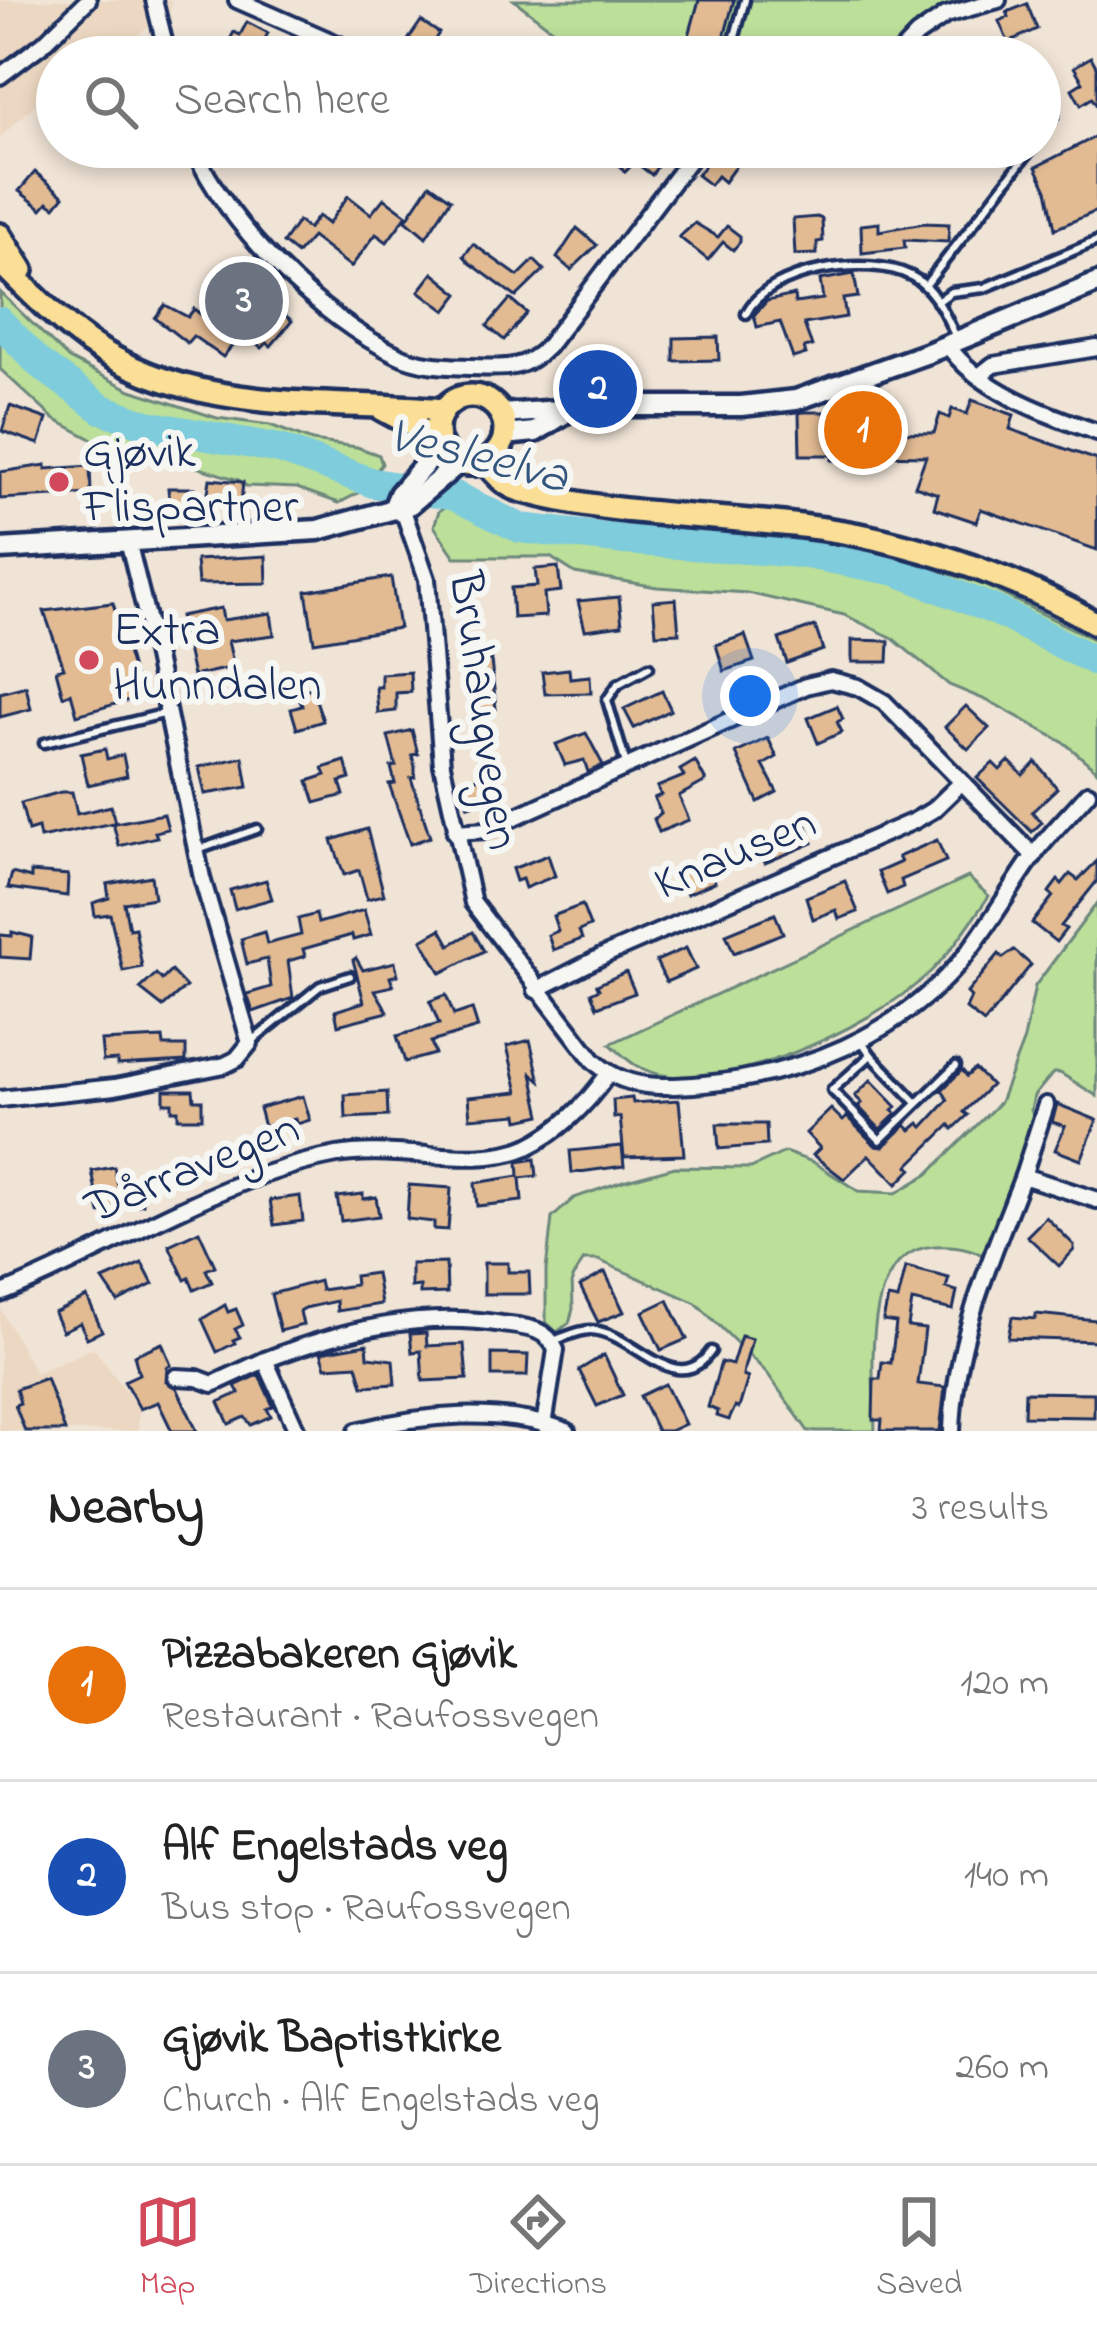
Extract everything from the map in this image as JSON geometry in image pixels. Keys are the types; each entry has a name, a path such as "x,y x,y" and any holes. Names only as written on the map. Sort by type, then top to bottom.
{"main road":[{"path":"0,235 45,306"},
{"path":"0,262 99,349 168,382 238,399 443,410"},
{"path":"0,549 318,530 409,506 460,462 498,439 567,412 796,400 1097,283"},
{"path":"392,509 439,442 443,410 453,400 473,395 490,401 511,486 568,502 808,526 884,541 977,570 1097,624"},
{"path":"382,409 439,442 460,462"}],"street":[{"path":"51,36 88,0"},
{"path":"154,0 163,36"},
{"path":"237,0 319,36"},
{"path":"916,36 946,15 998,0"},
{"path":"3,70 36,48"},
{"path":"204,168 220,198 267,255 365,336 401,357 434,365 524,366 547,347 683,168"},
{"path":"952,342 955,356 994,388 1097,432"},
{"path":"979,376 993,365 1097,348"},
{"name":"Bruhaugvegen","path":"392,509 405,516 428,579 442,765 473,903 536,990 608,1075"},
{"path":"0,1099 115,1087 225,1065 250,1043 195,851 128,542"},
{"path":"455,832 486,830 680,746 778,697 831,680 858,687 884,702 1034,856"},
{"name":"Knausen","path":"536,990 605,955 914,821 961,783"},
{"path":"608,1075 628,1083 675,1087 748,1080 805,1066 861,1040 922,1001 960,963 1005,905 1034,856 1088,793"},
{"name":"Dårravegen","path":"0,1294 285,1167 340,1154 430,1152 477,1157 524,1148 560,1127 608,1075"},
{"path":"952,1431 966,1327 1046,1105"},
{"path":"1023,1176 1097,1200"},
{"path":"176,1377 213,1384 314,1340 416,1320 483,1321 539,1330 553,1341 556,1350 544,1425"},
{"path":"266,1360 297,1431"},
{"path":"357,1431 440,1416 567,1431"}],"lane":[{"path":"735,36 745,0"},
{"path":"925,286 1017,168"},
{"path":"938,302 951,292 984,288 1097,241"},
{"path":"746,314 761,292 838,266 900,272 925,286 938,302 952,342"},
{"path":"627,768 608,700 618,684 649,667"},
{"path":"44,743 167,713"},
{"path":"195,851 257,829"},
{"path":"250,1043 320,986 350,976"},
{"path":"861,1040 917,1103"},
{"path":"871,1055 832,1090 880,1139 956,1066"},
{"path":"553,1341 593,1330 656,1362 687,1370 702,1364 711,1352"}],"shaded area":[{"path":"0,0 171,0 169,12 136,36 36,36 36,104 0,138"},
{"path":"0,1307 35,1373 94,1348 139,1409 138,1431 0,1431"}],"green space":[{"path":"514,0 961,0 961,7 922,36 561,36"},
{"path":"0,292 69,359 131,390 217,418 270,425 312,441 357,447 379,455 382,464 358,493 339,503 297,488 246,486 131,447 101,444 54,419 0,369"},
{"path":"450,504 490,525 662,555 746,562 773,551 790,537 850,544 980,583 1097,641 1097,771 1066,744 993,703 949,685 891,637 844,615 747,593 657,587 575,573 550,557 455,557 434,526 439,511"},
{"path":"968,877 989,896 944,958 901,996 830,1037 747,1068 707,1076 670,1076 639,1067 610,1044"},
{"path":"1097,903 1097,1096 1053,1073 1034,1096 1035,1169 1020,1206 988,1259 963,1248 935,1246 910,1253 893,1269 876,1320 875,1431 808,1431 767,1373 696,1303 598,1260 584,1260 572,1278 569,1323 557,1332 546,1322 552,1218 574,1198 675,1167 751,1168 785,1152 813,1162 858,1191 896,1193 928,1174 1000,1102 1024,1039 1035,986"}],"building":[{"path":"699,0 734,0 725,36 689,36"},
{"path":"1027,4 1037,29 1005,36 999,21 1009,17 1007,12"},
{"path":"421,21 439,33 437,36 411,36"},
{"path":"247,22 268,33 232,36 234,32 240,35"},
{"path":"1091,57 1097,68 1097,106 1092,98 1081,105 1072,89 1083,82 1074,67"},
{"path":"1097,136 1097,211 1055,229 1047,190 1036,168 1061,168 1061,154"},
{"path":"702,168 734,168 724,182 717,176 710,185 697,175"},
{"path":"35,172 64,196 55,207 48,202 42,209 19,191"},
{"path":"430,184 451,199 426,237 406,220"},
{"path":"348,196 371,214 384,198 407,215 387,242 376,234 351,267 312,237 297,254 283,243 298,221 308,229 318,216 328,224"},
{"path":"793,219 822,219 823,241 817,242 817,254 795,255"},
{"path":"695,223 718,237 727,226 740,236 740,242 733,250 723,242 708,260 679,237"},
{"path":"879,223 879,231 949,224 948,242 904,240 905,248 862,253 861,225"},
{"path":"577,228 597,245 571,270 557,258"},
{"path":"473,244 518,276 534,260 544,270 516,297 464,256"},
{"path":"252,272 272,288 264,297 292,321 271,346 267,343 262,348 243,332 223,357 193,336 187,343 155,318 165,305 188,317 194,309 209,321"},
{"path":"433,273 459,294 446,311 419,291"},
{"path":"854,274 858,297 843,299 846,317 804,324 812,346 804,348 806,354 793,358 780,322 757,327 754,315 767,301 794,295 795,303 823,299 820,280"},
{"path":"510,299 527,313 504,340 487,326"},
{"path":"718,337 719,360 674,361 674,338"},
{"path":"972,400 1014,415 1010,429 1097,460 1097,550 981,509 976,522 934,508 938,494 915,486 926,456 872,455 872,468 856,468 856,461 832,460 832,455 800,455 799,413 825,412 826,431 853,431 853,425 865,425 865,432 934,433 940,414 949,418 952,409 967,414"},
{"path":"10,406 47,419 39,444 2,431"},
{"name":"Gjøvik Flispartner","path":"46,465 46,469 90,466 91,494 0,499 0,472"},
{"path":"210,479 243,482 241,503 207,500"},
{"path":"168,488 195,488 195,519 171,519"},
{"path":"266,556 267,583 198,584 196,560"},
{"path":"558,567 561,591 544,593 546,616 513,618 511,588 537,586 535,569"},
{"path":"391,577 399,628 314,642 306,591"},
{"path":"619,597 622,625 585,630 578,601"},
{"path":"676,599 679,633 656,634 653,601"},
{"path":"113,603 140,697 77,715 71,693 63,696 56,670 64,668 44,611"},
{"path":"221,608 223,620 271,613 274,635 228,641 234,667 193,676 180,616"},
{"path":"815,626 823,650 787,663 779,639"},
{"path":"745,635 754,661 724,671 716,645"},
{"path":"852,640 889,641 888,662 852,662"},
{"path":"491,660 496,709 471,711 465,681 473,680 471,662"},
{"path":"569,669 570,678 590,676 591,693 545,694 542,672"},
{"path":"410,672 411,692 396,693 396,711 378,713 376,687 381,687 381,674"},
{"path":"26,686 31,709 0,717 0,693"},
{"path":"312,688 323,721 297,729 291,709 302,706 297,692"},
{"path":"662,691 671,710 634,728 624,709"},
{"path":"837,706 842,732 818,743 808,718"},
{"path":"966,706 989,728 968,749 945,727"},
{"path":"412,730 418,754 412,755 415,777 411,778 430,837 410,844 389,784 395,783 391,767 396,766 388,736"},
{"path":"586,733 603,765 588,772 584,760 565,765 556,744"},
{"path":"768,738 777,757 763,765 777,792 758,802 736,753"},
{"path":"105,749 107,759 123,755 127,776 88,785 81,754"},
{"path":"243,757 248,787 205,794 199,767"},
{"path":"345,761 350,779 340,782 344,795 315,803 308,781 326,775 323,768"},
{"path":"695,761 706,781 679,796 689,820 659,832 654,819 661,813 654,798 661,795 657,787 684,776 680,770"},
{"path":"1009,761 1023,775 1036,762 1057,788 1032,812 1042,822 1032,832 977,778 993,763 1000,770"},
{"path":"498,770 507,793 468,806 460,785"},
{"path":"72,792 77,814 111,806 115,823 164,814 168,829 155,832 157,837 119,846 113,823 40,838 38,828 28,831 21,803"},
{"path":"806,824 813,843 765,863 759,848"},
{"path":"367,829 384,895 367,899 359,870 344,875 332,840"},
{"path":"937,840 946,861 901,880 903,887 887,894 878,872 901,862 898,857"},
{"path":"548,855 555,876 525,888 522,879 516,881 512,869"},
{"path":"706,860 715,882 687,894 678,872"},
{"path":"1097,861 1097,881 1061,926 1066,929 1056,942 1032,923 1053,896 1049,892 1058,880 1062,884 1070,874 1078,880"},
{"path":"31,872 68,875 67,896 8,888 12,873 31,878"},
{"path":"151,876 154,898 124,903 129,929 135,928 142,967 123,971 110,914 95,916 93,903 109,898 107,884"},
{"path":"266,880 272,899 235,909 230,890"},
{"path":"845,881 858,912 839,919 836,910 813,919 806,897"},
{"path":"582,905 590,926 579,931 582,939 553,950 548,935 558,931 553,916"},
{"path":"364,910 371,935 353,940 352,935 303,949 305,956 288,961 293,998 253,1012 247,994 271,987 267,959 247,964 241,939 264,932 267,944 301,935 298,919 316,914 318,923"},
{"path":"775,914 783,933 734,953 726,934"},
{"path":"441,929 450,945 473,932 484,951 441,973 422,940"},
{"path":"12,932 32,937 30,959 0,957 0,935 12,936"},
{"path":"686,948 696,969 666,982 656,961"},
{"path":"1014,950 1031,965 984,1023 966,1009 971,997 967,993 999,954 1003,958"},
{"path":"356,958 363,970 395,962 398,975 390,977 393,986 375,990 388,1012 338,1025 335,1011 364,1002"},
{"path":"171,971 186,987 163,1007 140,989 156,974 162,980"},
{"path":"626,972 635,993 597,1007 591,993 599,989 597,985"},
{"path":"446,995 454,1015 472,1009 478,1028 431,1042 435,1054 405,1062 397,1036 439,1024 430,1001"},
{"path":"163,1038 164,1046 186,1046 186,1061 117,1065 117,1060 103,1061 101,1041"},
{"path":"530,1040 540,1081 532,1074 541,1115 519,1120 518,1114 470,1118 468,1097 518,1092 507,1046"},
{"path":"975,1069 991,1085 964,1112 968,1115 953,1129 950,1125 908,1166 912,1169 897,1184 869,1155 844,1179 813,1155 820,1148 806,1133 831,1109 883,1147 906,1125 911,1130 919,1123 923,1127 948,1100 942,1090 962,1070 967,1076"},
{"path":"871,1080 897,1107 880,1129 858,1106 862,1103 855,1096"},
{"path":"164,1090 193,1090 194,1100 202,1100 202,1118 178,1118 172,1103 164,1103"},
{"path":"387,1092 388,1116 346,1118 345,1095"},
{"path":"303,1096 310,1120 264,1127 259,1108"},
{"path":"632,1098 633,1103 679,1100 684,1155 624,1157 620,1117 614,1118 613,1100"},
{"path":"1057,1104 1097,1120 1081,1160 1055,1150 1065,1126 1052,1122"},
{"path":"717,1124 766,1124 767,1145 719,1149"},
{"path":"622,1146 624,1166 572,1173 570,1151"},
{"path":"535,1159 537,1176 520,1178 522,1201 477,1206 475,1183 519,1176 518,1162"},
{"path":"114,1167 119,1190 139,1186 143,1204 100,1213 92,1171"},
{"path":"409,1185 451,1188 448,1230 434,1229 434,1222 407,1219"},
{"path":"363,1194 363,1199 376,1197 379,1216 341,1221 337,1197"},
{"path":"300,1196 303,1221 274,1225 270,1200"},
{"path":"1046,1217 1074,1245 1059,1266 1027,1236"},
{"path":"199,1231 215,1266 206,1270 212,1282 194,1290 169,1245"},
{"path":"142,1263 153,1284 118,1302 103,1280"},
{"path":"446,1263 447,1293 420,1294 420,1286 411,1287 411,1264"},
{"path":"484,1263 508,1263 508,1272 529,1272 530,1294 484,1294"},
{"path":"906,1267 949,1278 946,1288 957,1291 953,1310 912,1301 908,1327 925,1329 918,1384 945,1387 940,1431 881,1431 882,1420 873,1420 874,1379 880,1379 882,1362 891,1363 896,1323 883,1321 888,1298 898,1300"},
{"path":"605,1272 624,1312 598,1322 580,1286"},
{"path":"376,1273 381,1304 337,1311 336,1301 305,1308 300,1311 303,1325 280,1331 271,1294 319,1281 321,1290 355,1285 354,1276"},
{"path":"87,1297 102,1331 87,1338 80,1323 62,1331 54,1313"},
{"path":"668,1300 687,1339 661,1350 643,1312"},
{"path":"225,1305 228,1312 236,1309 243,1325 235,1329 240,1337 235,1343 217,1352 202,1319"},
{"path":"1036,1314 1097,1320 1097,1341 1008,1338 1012,1317 1035,1319"},
{"path":"426,1333 427,1346 464,1344 467,1379 423,1381 421,1351 412,1352 410,1334"},
{"path":"741,1336 752,1339 743,1376 748,1378 739,1408 735,1407 729,1420 708,1407 721,1362 732,1365"},
{"path":"162,1343 171,1365 166,1381 177,1388 197,1431 172,1431 158,1402 140,1409 124,1381 139,1374 134,1355"},
{"path":"367,1344 368,1357 393,1360 395,1384 363,1386 357,1365 326,1367 321,1352"},
{"path":"492,1354 528,1355 527,1376 492,1376"},
{"path":"604,1355 623,1395 597,1406 579,1370"},
{"path":"259,1375 273,1406 267,1409 271,1416 251,1425 245,1417 229,1424 219,1402 239,1393 235,1386"},
{"path":"46,1378 65,1431 25,1431 15,1405 20,1403 16,1389"},
{"path":"665,1384 685,1424 657,1431 640,1396"},
{"path":"1025,1392 1094,1393 1094,1417 1024,1416"}],"waterway":[{"name":"Vesleelva","path":"0,322 40,364 102,409 147,425 280,449 373,483 455,496 520,528 801,553 897,571 997,611 1097,662"}],"place":[{"name":"Gjøvik Baptistkirke","path":"244,301"},
{"name":"Alf Engelstads veg","path":"598,389"},
{"name":"Pizzabakeren Gjøvik","path":"863,430"},
{"name":"Gjøvik Flispartner","path":"59,482"},
{"name":"Extra Hunndalen","path":"89,660"}]}
